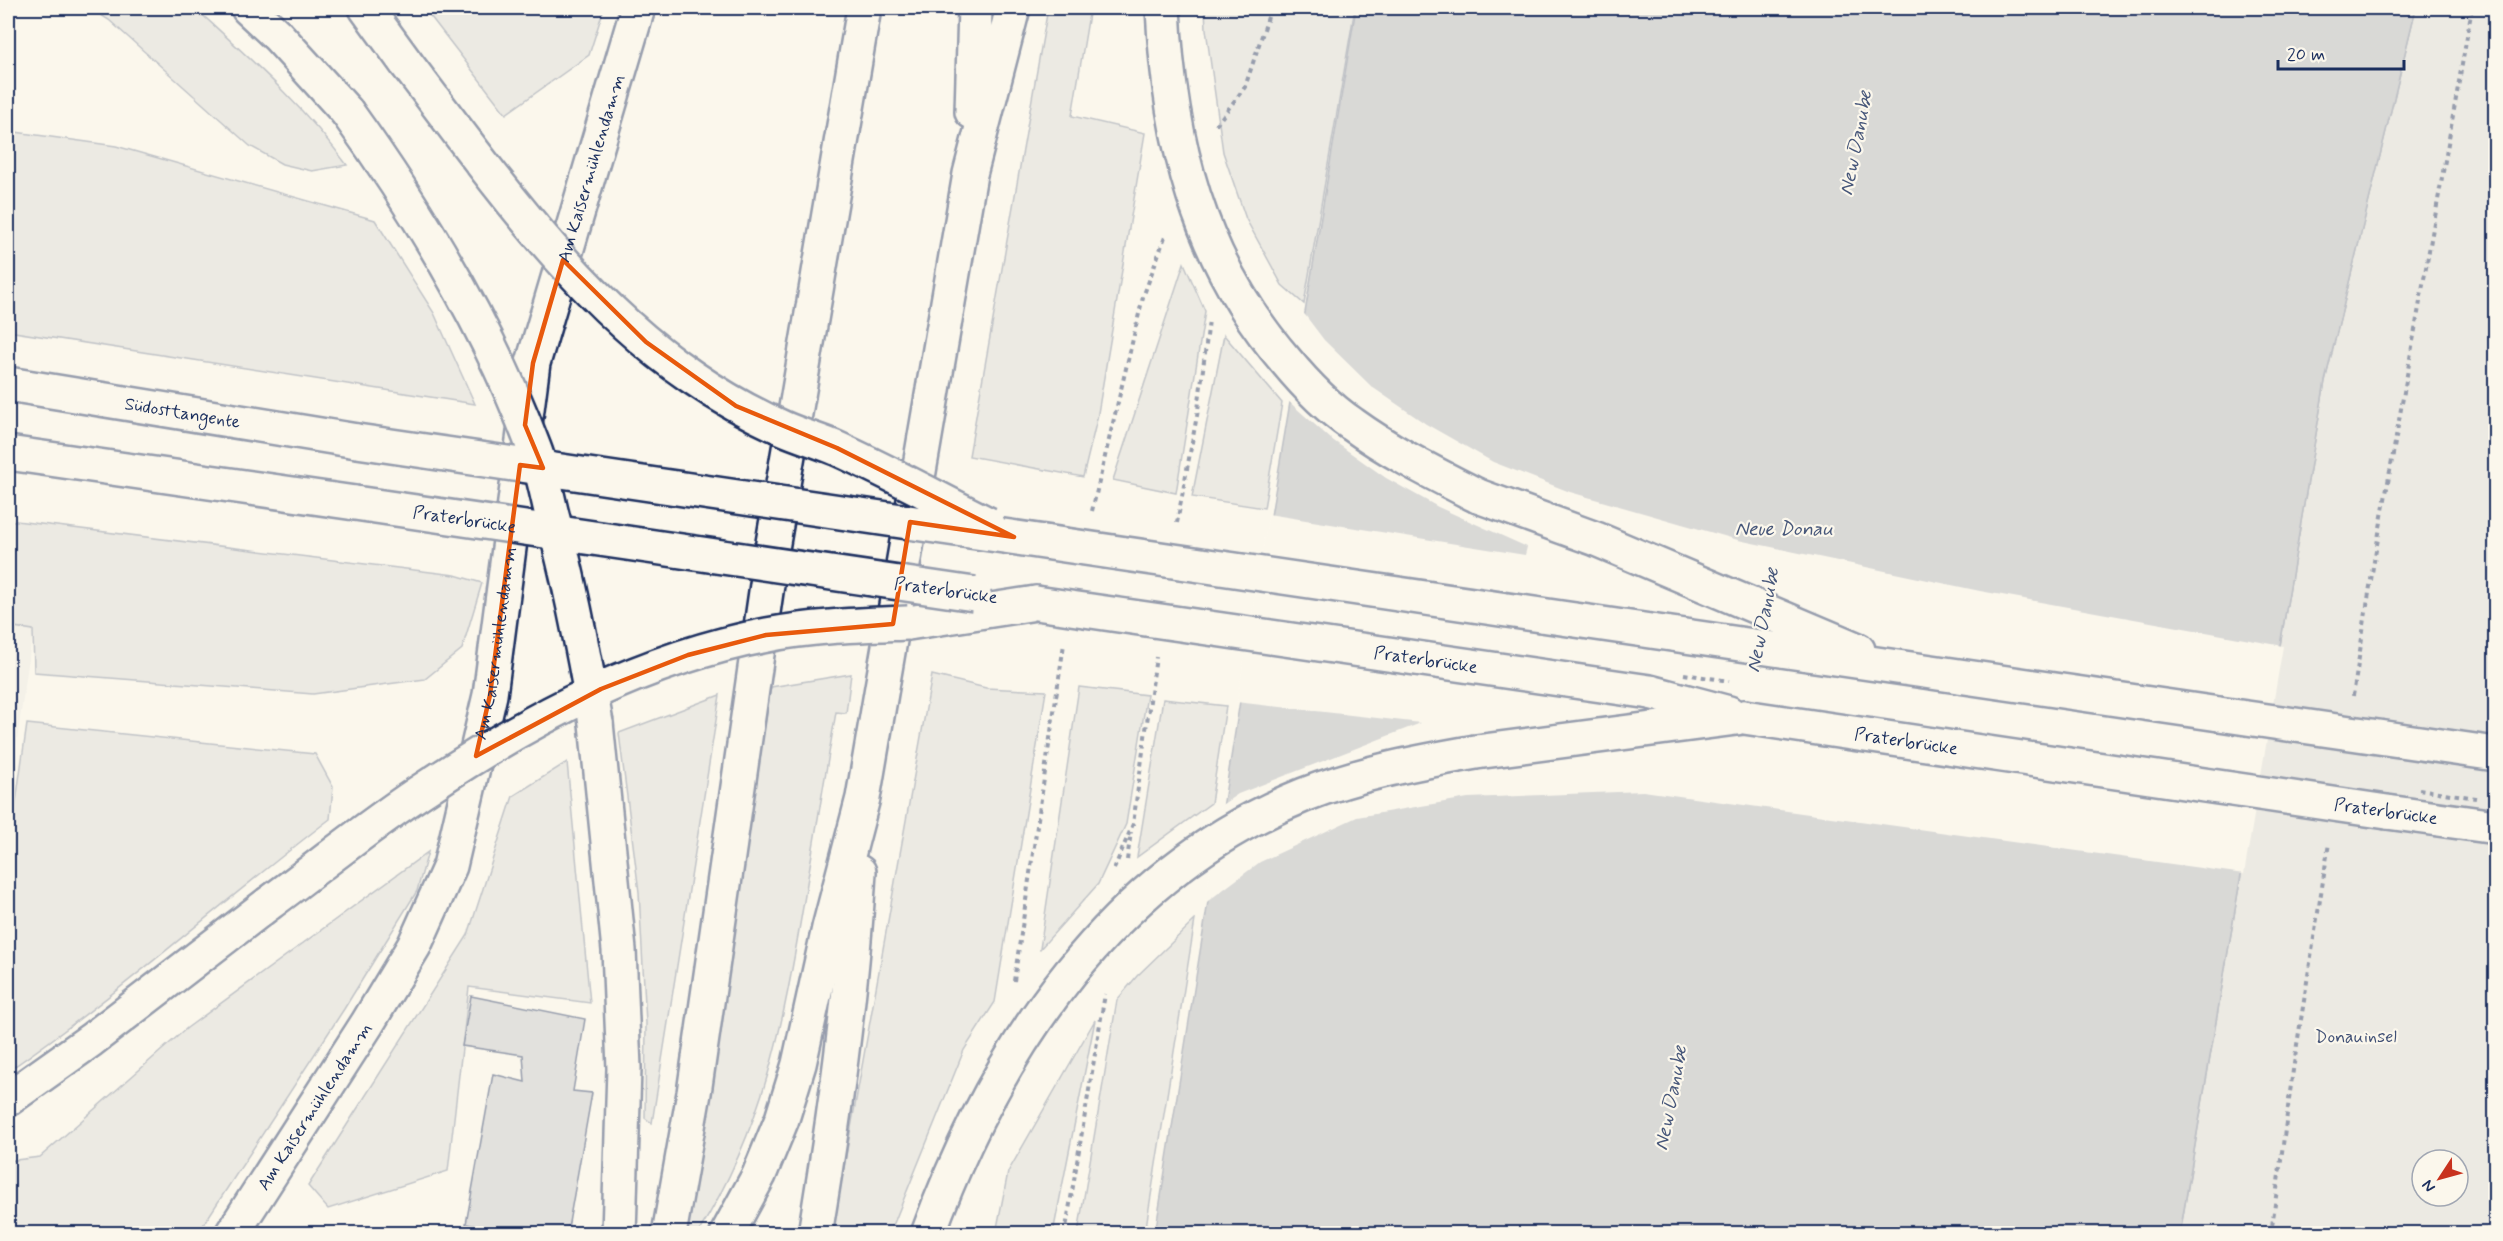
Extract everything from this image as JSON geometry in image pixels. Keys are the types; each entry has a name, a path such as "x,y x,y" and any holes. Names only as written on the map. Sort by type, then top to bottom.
{"main road":[{"path":"248,8 279,36 347,112 378,155 436,247 492,346 535,450 583,645 596,723 619,950 624,1068 619,1233"},
{"path":"366,8 507,195 551,248 596,296 646,342 691,377 736,406 783,429 837,448 1014,537 2496,754"},
{"name":"Am Kaisermühlendamm","path":"232,1233 367,1024 408,956 450,866 490,695 533,363 638,8"},
{"path":"669,1233 694,1093 773,543 864,8"},
{"path":"970,174 975,8"},
{"path":"727,1233 759,1175 782,1119 799,1064 829,928 863,798 970,174 1013,8"},
{"path":"1163,8 1170,94 1180,149 1195,205 1216,255 1239,299 1303,382 1350,423 1386,447 1478,496 1596,539 1901,668"},
{"name":"Südosttangente","path":"8,384 357,441 1014,537"},
{"name":"Praterbrücke","path":"8,453 1650,692 1744,717 2496,827"},
{"path":"8,1100 92,1040 267,904 427,787 515,732 601,689 688,655 766,635 834,625 908,623 1036,603"},
{"path":"928,1233 961,1155 997,1082 1065,978 1103,933 1140,898 1195,853 1245,823 1304,796 1358,777 1407,764 1476,752 1744,717"},
{"path":"815,1233 833,1125 855,933 863,798"}],"path":[{"path":"1211,130 1245,87 1271,8"},
{"path":"2351,707 2377,543 2472,8"},
{"path":"1177,524 1198,410 1210,311"},
{"path":"1125,871 1157,650"},
{"path":"1111,877 1133,824"},
{"path":"2271,1233 2293,1070 2330,836"},
{"path":"1065,1233 1106,988"}],"highlighted area":[{"path":"563,260 646,342 736,406 837,448 1014,537 910,522 893,624 766,635 688,655 601,689 476,756 490,695 520,465 543,468 525,425 533,363"}],"shaded area":[{"path":"8,626 33,630 8,802"}],"green space":[{"path":"90,8 195,8 294,102 347,165 312,171 282,164 250,146 109,20"},
{"path":"424,8 604,8 589,55 506,114"},
{"path":"1048,8 1090,8 1072,116 1145,133 1097,419 1083,477 969,456"},
{"path":"1205,8 1355,8 1304,304 1282,285 1246,219 1223,152"},
{"name":"Donauinsel","path":"2416,8 2495,8 2495,1233 2180,1234 2325,381"},
{"path":"8,131 116,146 375,220 434,313 475,404 8,331"},
{"path":"1184,263 1205,311 1176,493 1113,480"},
{"path":"1224,335 1282,403 1264,508 1192,497"},
{"path":"8,520 455,575 482,583 462,649 425,679 313,694 34,672 33,630 8,626"},
{"path":"851,674 846,713 836,712 788,990 768,1073 740,1153 721,1193 698,1233 684,1234 771,687"},
{"path":"932,675 986,688 1046,691 995,1002 964,1050 890,1233 832,1234"},
{"path":"1079,687 1147,695 1126,824 1098,884 1040,949"},
{"path":"720,695 652,1123 645,1118 646,1023 639,892 619,733"},
{"path":"1163,699 1226,706 1211,803 1137,857"},
{"path":"27,724 315,754 333,787 330,819 131,979 8,1071 8,858"},
{"path":"567,762 590,1003 469,987 448,1171 328,1209 308,1186 468,935 513,796"},
{"path":"428,852 417,891 344,1009 198,1233 8,1233 8,1161 40,1157 187,1028"},
{"path":"1195,920 1145,1233 1078,1233 1117,1000 1137,976"},
{"path":"1095,1020 1053,1233 996,1233 1008,1172"}],"water":[{"name":"Neue Donau","path":"1356,8 2416,8 2325,381 2180,1233 1155,1234 1240,701"}],"pier":[{"path":"1302,311 1324,340 1372,387 1426,424 1493,462 1570,492 1738,540 1980,591 2283,646 2244,874 1643,791 1468,798 1357,817 1260,862 1204,904 1220,806 1238,794 1421,723 1236,702 1268,514 1525,555 1527,547 1438,507 1386,478 1331,439 1287,400"}],"building":[{"path":"471,996 585,1019 573,1091 592,1093 567,1234 521,1234 466,1224 493,1074 525,1082 523,1055 462,1046"}],"water label":[{"name":"New Danube","path":"1855,143"},
{"name":"New Danube","path":"1762,620"},
{"name":"New Danube","path":"1670,1098"}]}
